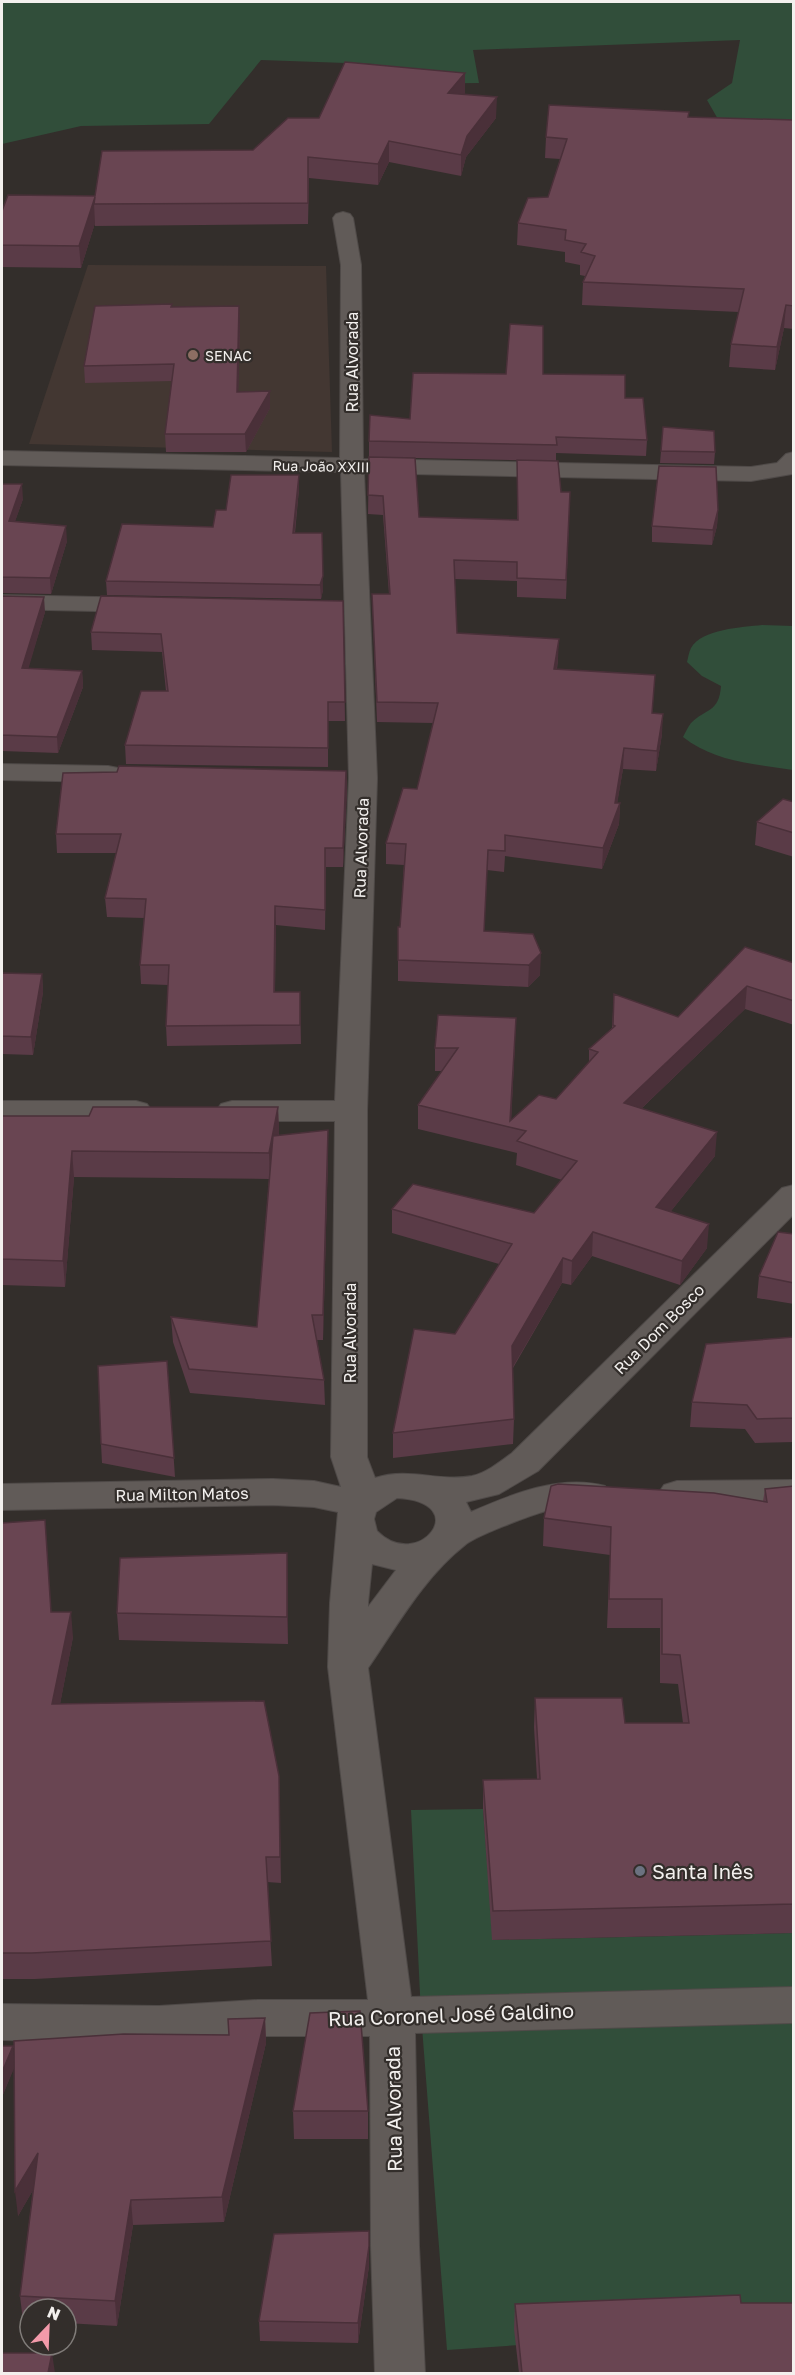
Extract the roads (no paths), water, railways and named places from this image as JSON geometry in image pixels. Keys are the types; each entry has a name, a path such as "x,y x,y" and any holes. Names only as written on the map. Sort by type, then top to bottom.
{"street":[{"name":"Rua Alvorada","path":"345,228 351,265 352,466 345,610 352,778 349,1456 379,1501"},
{"name":"Rua João XXIII","path":"2,458 751,474 789,464"},
{"path":"2,602 167,606"},
{"path":"2,772 130,774"},
{"path":"2,1111 164,1111"},
{"path":"199,1111 351,1111"},
{"name":"Rua Dom Bosco","path":"379,1501 482,1488 506,1476 539,1481 794,1195"},
{"path":"443,1543 507,1511 539,1481 633,1495 794,1493"},
{"name":"Rua Milton Matos","path":"2,1497 273,1492 379,1501"},
{"path":"348,1667 399,1592 443,1543 456,1521 451,1506 438,1494 379,1501"},
{"name":"Rua Alvorada","path":"379,1501 366,1545 396,1557 416,1556 443,1543"},
{"name":"Rua Alvorada","path":"379,1501 349,1603 348,1667 392,2018 395,2247 400,2373"},
{"name":"Rua Coronel José Galdino","path":"2,2022 159,2024 258,2018 392,2018 421,2014 794,2005"}],"place":[{"name":"SENAC","path":"193,355"},
{"name":"Santa Inês","path":"640,1871"}]}
